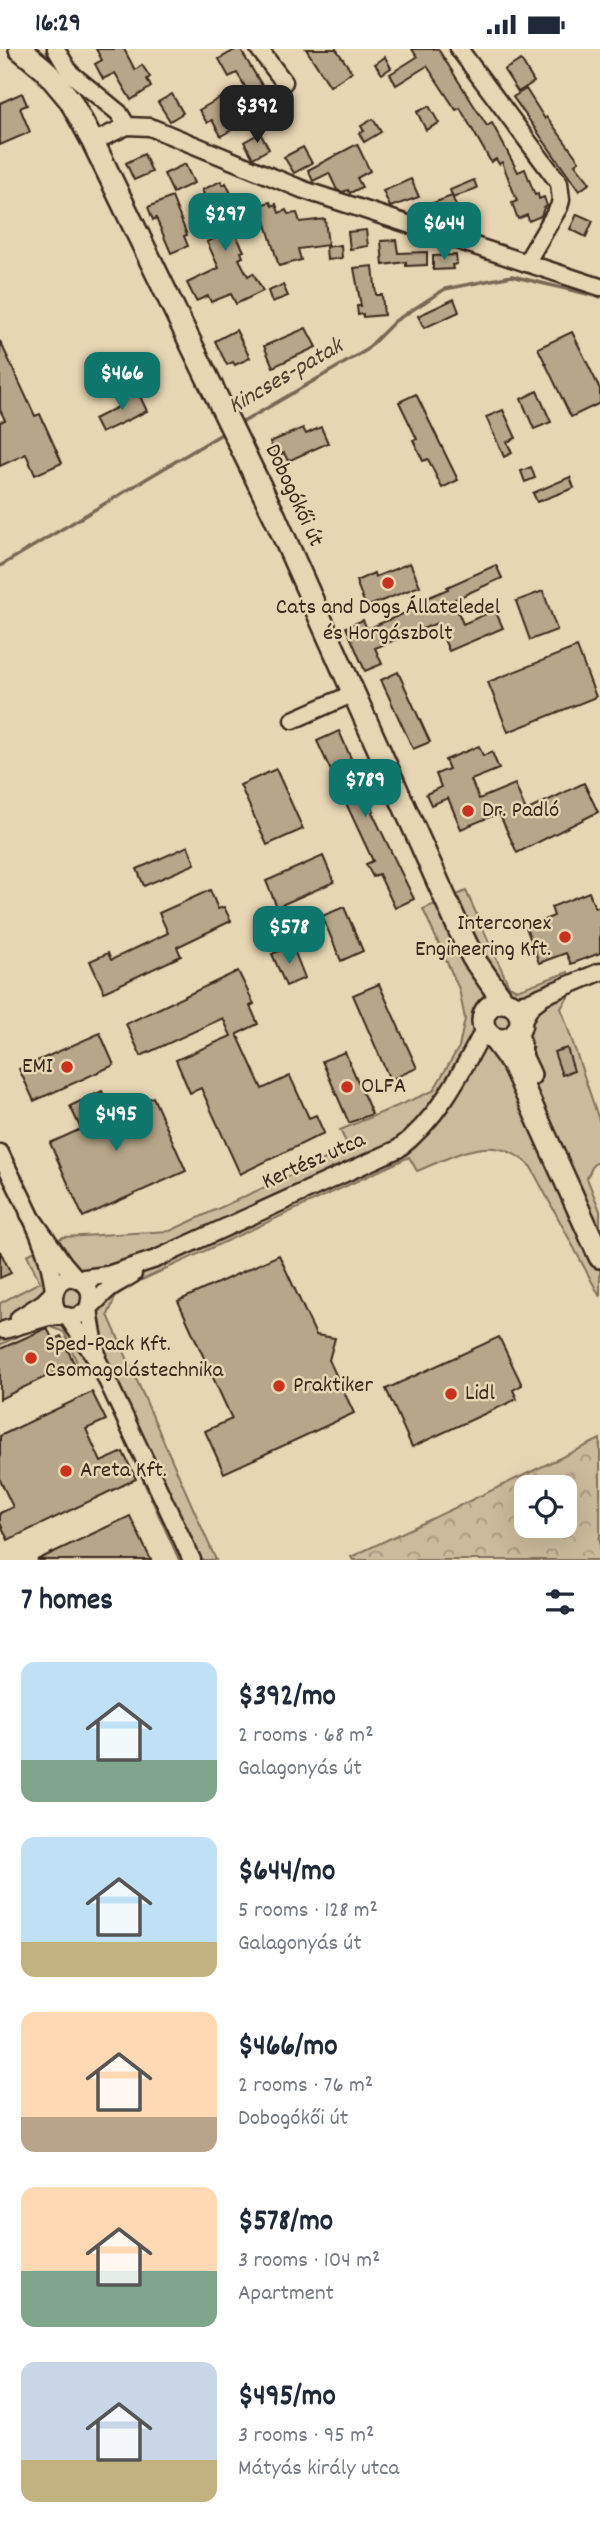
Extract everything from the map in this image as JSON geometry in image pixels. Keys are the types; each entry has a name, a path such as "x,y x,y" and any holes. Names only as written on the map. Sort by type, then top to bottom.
{"main road":[{"name":"Dobogókői út","path":"20,49 44,69 70,100 93,142 275,517 473,958 508,1015 522,1058 600,1242"},
{"name":"Dobogókői út","path":"33,49 44,69"},
{"path":"489,1035 507,1040 508,1015 482,1021 489,1035 512,1063 600,1257"}],"street":[{"path":"56,49 70,73 119,113 127,126"},
{"path":"259,49 284,82"},
{"path":"459,49 559,183 559,207 526,263"},
{"path":"93,142 127,126 150,127 304,190 600,288"},
{"path":"293,720 354,693"},
{"path":"508,1015 546,994 600,972"},
{"name":"Kertész utca","path":"77,1279 107,1275 156,1259 398,1149 421,1130 489,1035"},
{"path":"0,1153 29,1214 52,1275 56,1309 67,1316 99,1363 192,1560"},
{"path":"29,1214 64,1264 83,1282 90,1293 89,1306 99,1363"},
{"name":"Kertész utca","path":"89,1306 113,1286 156,1259"},
{"path":"2,1331 44,1302 64,1280 77,1279"},
{"path":"2,1331 48,1317 80,1315 89,1306"}],"green space":[{"path":"466,891 509,986 517,990 568,972 574,988 561,1008 600,1123 600,1161 593,1165 587,1178 600,1211 600,1297 531,1167 517,1156 490,1148 461,1153 417,1171 409,1157 118,1291 108,1315 216,1560 179,1560 89,1361 79,1367 64,1332 44,1324 0,1345 0,1303 40,1282 27,1255 63,1237 170,1231 349,1148 340,1130 433,1091 459,1047 465,1019 459,989 423,909"},
{"path":"600,1439 600,1560 353,1560 351,1557 514,1480 514,1538 577,1538 577,1475 524,1475"}],"building":[{"path":"96,49 124,49 135,70 142,65 150,77 147,79 151,87 131,100 115,73 103,79 95,64 102,60"},
{"path":"240,49 263,87 250,95 237,73 229,77 219,59"},
{"path":"306,49 336,49 352,72 330,86"},
{"path":"412,49 438,49 487,126 492,123 518,172 525,169 535,195 538,194 539,199 544,197 547,206 541,216 529,221 527,215 518,219 512,203 517,201 502,162 499,164 496,159 491,162 460,108 456,110 427,66 396,85 390,74 417,57"},
{"path":"385,57 391,68 382,74 375,64"},
{"path":"521,60 534,82 518,92 504,70"},
{"path":"526,89 545,119 547,117 579,161 575,164 590,183 579,191 513,97"},
{"path":"22,93 27,105 20,108 30,132 0,145 0,103"},
{"path":"172,94 183,113 170,121 158,102"},
{"path":"225,95 242,124 221,136 212,120 207,123 199,110"},
{"path":"429,106 439,123 426,130 417,112"},
{"path":"373,119 381,132 364,142 359,133 364,131 361,126"},
{"path":"260,133 269,149 253,158 244,142"},
{"path":"357,144 370,171 357,178 362,187 350,193 348,190 337,190 329,173 313,181 308,170"},
{"path":"303,147 312,163 294,173 284,157"},
{"path":"144,154 152,172 134,180 126,163"},
{"path":"185,164 194,183 173,193 164,174"},
{"path":"411,179 419,197 390,207 383,191"},
{"path":"474,180 477,188 453,198 450,190"},
{"path":"221,181 223,185 226,183 244,221 232,227 244,251 241,252 243,257 239,259 248,276 253,273 263,291 236,304 231,294 211,302 208,296 196,301 187,283 219,268 207,242 219,236 216,222 202,190"},
{"path":"452,196 458,211 436,221 430,204"},
{"path":"172,197 187,235 184,236 188,246 171,253 156,218 153,220 148,207"},
{"path":"270,202 272,206 276,204 279,213 286,210 288,214 297,213 300,222 325,219 328,245 298,249 301,260 279,266 260,205"},
{"path":"577,214 593,221 586,237 570,229"},
{"path":"366,230 368,246 350,249 348,232"},
{"path":"396,240 398,253 427,252 427,265 406,266 406,262 383,265 381,241"},
{"path":"341,245 342,258 327,260 326,247"},
{"path":"456,255 457,264 452,265 453,269 433,270 433,256"},
{"path":"373,266 376,295 382,295 384,315 363,317 363,314 358,315 357,306 361,306 354,268"},
{"path":"283,285 288,296 272,302 268,291"},
{"path":"454,299 459,312 424,328 418,316"},
{"path":"306,328 316,347 273,367 264,346"},
{"path":"236,330 250,358 235,365 233,362 227,365 215,341"},
{"path":"572,332 600,389 600,403 571,417 538,348"},
{"path":"0,341 35,416 40,414 62,463 35,475 26,454 0,466 0,422 5,420 0,410"},
{"path":"137,390 147,411 101,433 94,419 122,405 119,399"},
{"path":"537,391 551,422 534,429 521,399"},
{"path":"416,394 458,480 442,488 428,459 423,461 413,440 417,439 399,402"},
{"path":"503,410 516,438 507,442 512,453 504,457 486,417"},
{"path":"321,427 328,443 288,461 284,453 276,456 270,442 303,428 306,434"},
{"path":"531,467 535,478 525,482 521,471"},
{"path":"570,477 574,488 537,502 533,493"},
{"name":"Cats and Dogs Állateledel és Horgászbolt","path":"410,563 420,586 366,607 356,581 374,573 375,577"},
{"path":"496,565 502,578 453,600 463,624 495,610 503,628 449,651 437,623 375,648 382,664 365,671 346,627 363,620 367,629 422,606 420,601"},
{"path":"543,591 557,630 530,640 516,601"},
{"path":"577,647 596,697 508,732 488,682"},
{"path":"398,672 430,742 413,749 381,680"},
{"path":"339,731 374,811 372,812 414,899 395,908 379,874 373,877 366,864 373,861 317,741"},
{"path":"479,746 483,756 492,752 499,769 471,780 479,799 515,784 526,811 584,783 598,812 517,853 499,813 461,829 448,798 431,805 426,794 441,787 436,774 449,769 445,760"},
{"path":"276,769 303,829 267,845 240,785"},
{"path":"188,846 195,864 144,886 137,869"},
{"path":"323,856 334,882 277,907 266,881"},
{"path":"210,890 218,909 224,907 231,921 177,947 181,956 104,992 90,961 108,953 111,960 168,933 159,913"},
{"name":"Interconex Engineering Kft.","path":"589,892 595,908 600,906 600,953 571,964 566,953 539,963 526,927 554,916 551,907"},
{"path":"344,907 363,951 341,961 322,916"},
{"path":"292,945 305,978 286,986 272,954"},
{"path":"238,971 254,1004 250,1006 258,1024 237,1034 262,1089 290,1076 309,1118 316,1115 324,1133 240,1174 201,1088 190,1093 176,1060 231,1036 223,1018 141,1056 126,1024"},
{"path":"379,984 417,1068 390,1080 353,995"},
{"name":"EMI","path":"100,1033 114,1065 34,1101 19,1069"},
{"path":"567,1048 574,1071 562,1075 554,1052"},
{"name":"OLFA","path":"345,1052 372,1114 349,1123 322,1061"},
{"path":"102,1091 114,1115 153,1097 186,1171 83,1217 50,1143 81,1129 70,1106"},
{"path":"0,1251 11,1273 0,1278"},
{"name":"Praktiker","path":"279,1255 316,1335 335,1338 329,1360 354,1413 224,1473 205,1431 232,1419 178,1301"},
{"name":"Sped-Pack Kft. Csomagolástechnika","path":"47,1328 53,1340 61,1336 74,1363 0,1399 0,1349"},
{"name":"Lidl","path":"499,1337 522,1385 513,1390 517,1399 412,1447 386,1389"},
{"name":"Areta Kft.","path":"92,1392 106,1420 86,1429 101,1462 123,1452 136,1479 8,1540 0,1523 0,1513 13,1507 0,1480 0,1436"},
{"path":"130,1516 151,1560 37,1560"}],"waterway":[{"name":"Kincses-patak","path":"238,425 365,351 395,321 445,289 512,276 600,297"},
{"name":"Kincses-patak","path":"0,566 225,432"}],"place":[{"name":"Cats and Dogs Állateledel és Horgászbolt","path":"388,583"},
{"name":"Dr. Padló","path":"468,811"},
{"name":"Interconex Engineering Kft.","path":"565,937"},
{"name":"EMI","path":"67,1067"},
{"name":"OLFA","path":"347,1087"},
{"name":"Sped-Pack Kft. Csomagolástechnika","path":"31,1358"},
{"name":"Praktiker","path":"279,1386"},
{"name":"Lidl","path":"451,1394"},
{"name":"Areta Kft.","path":"66,1471"}]}
